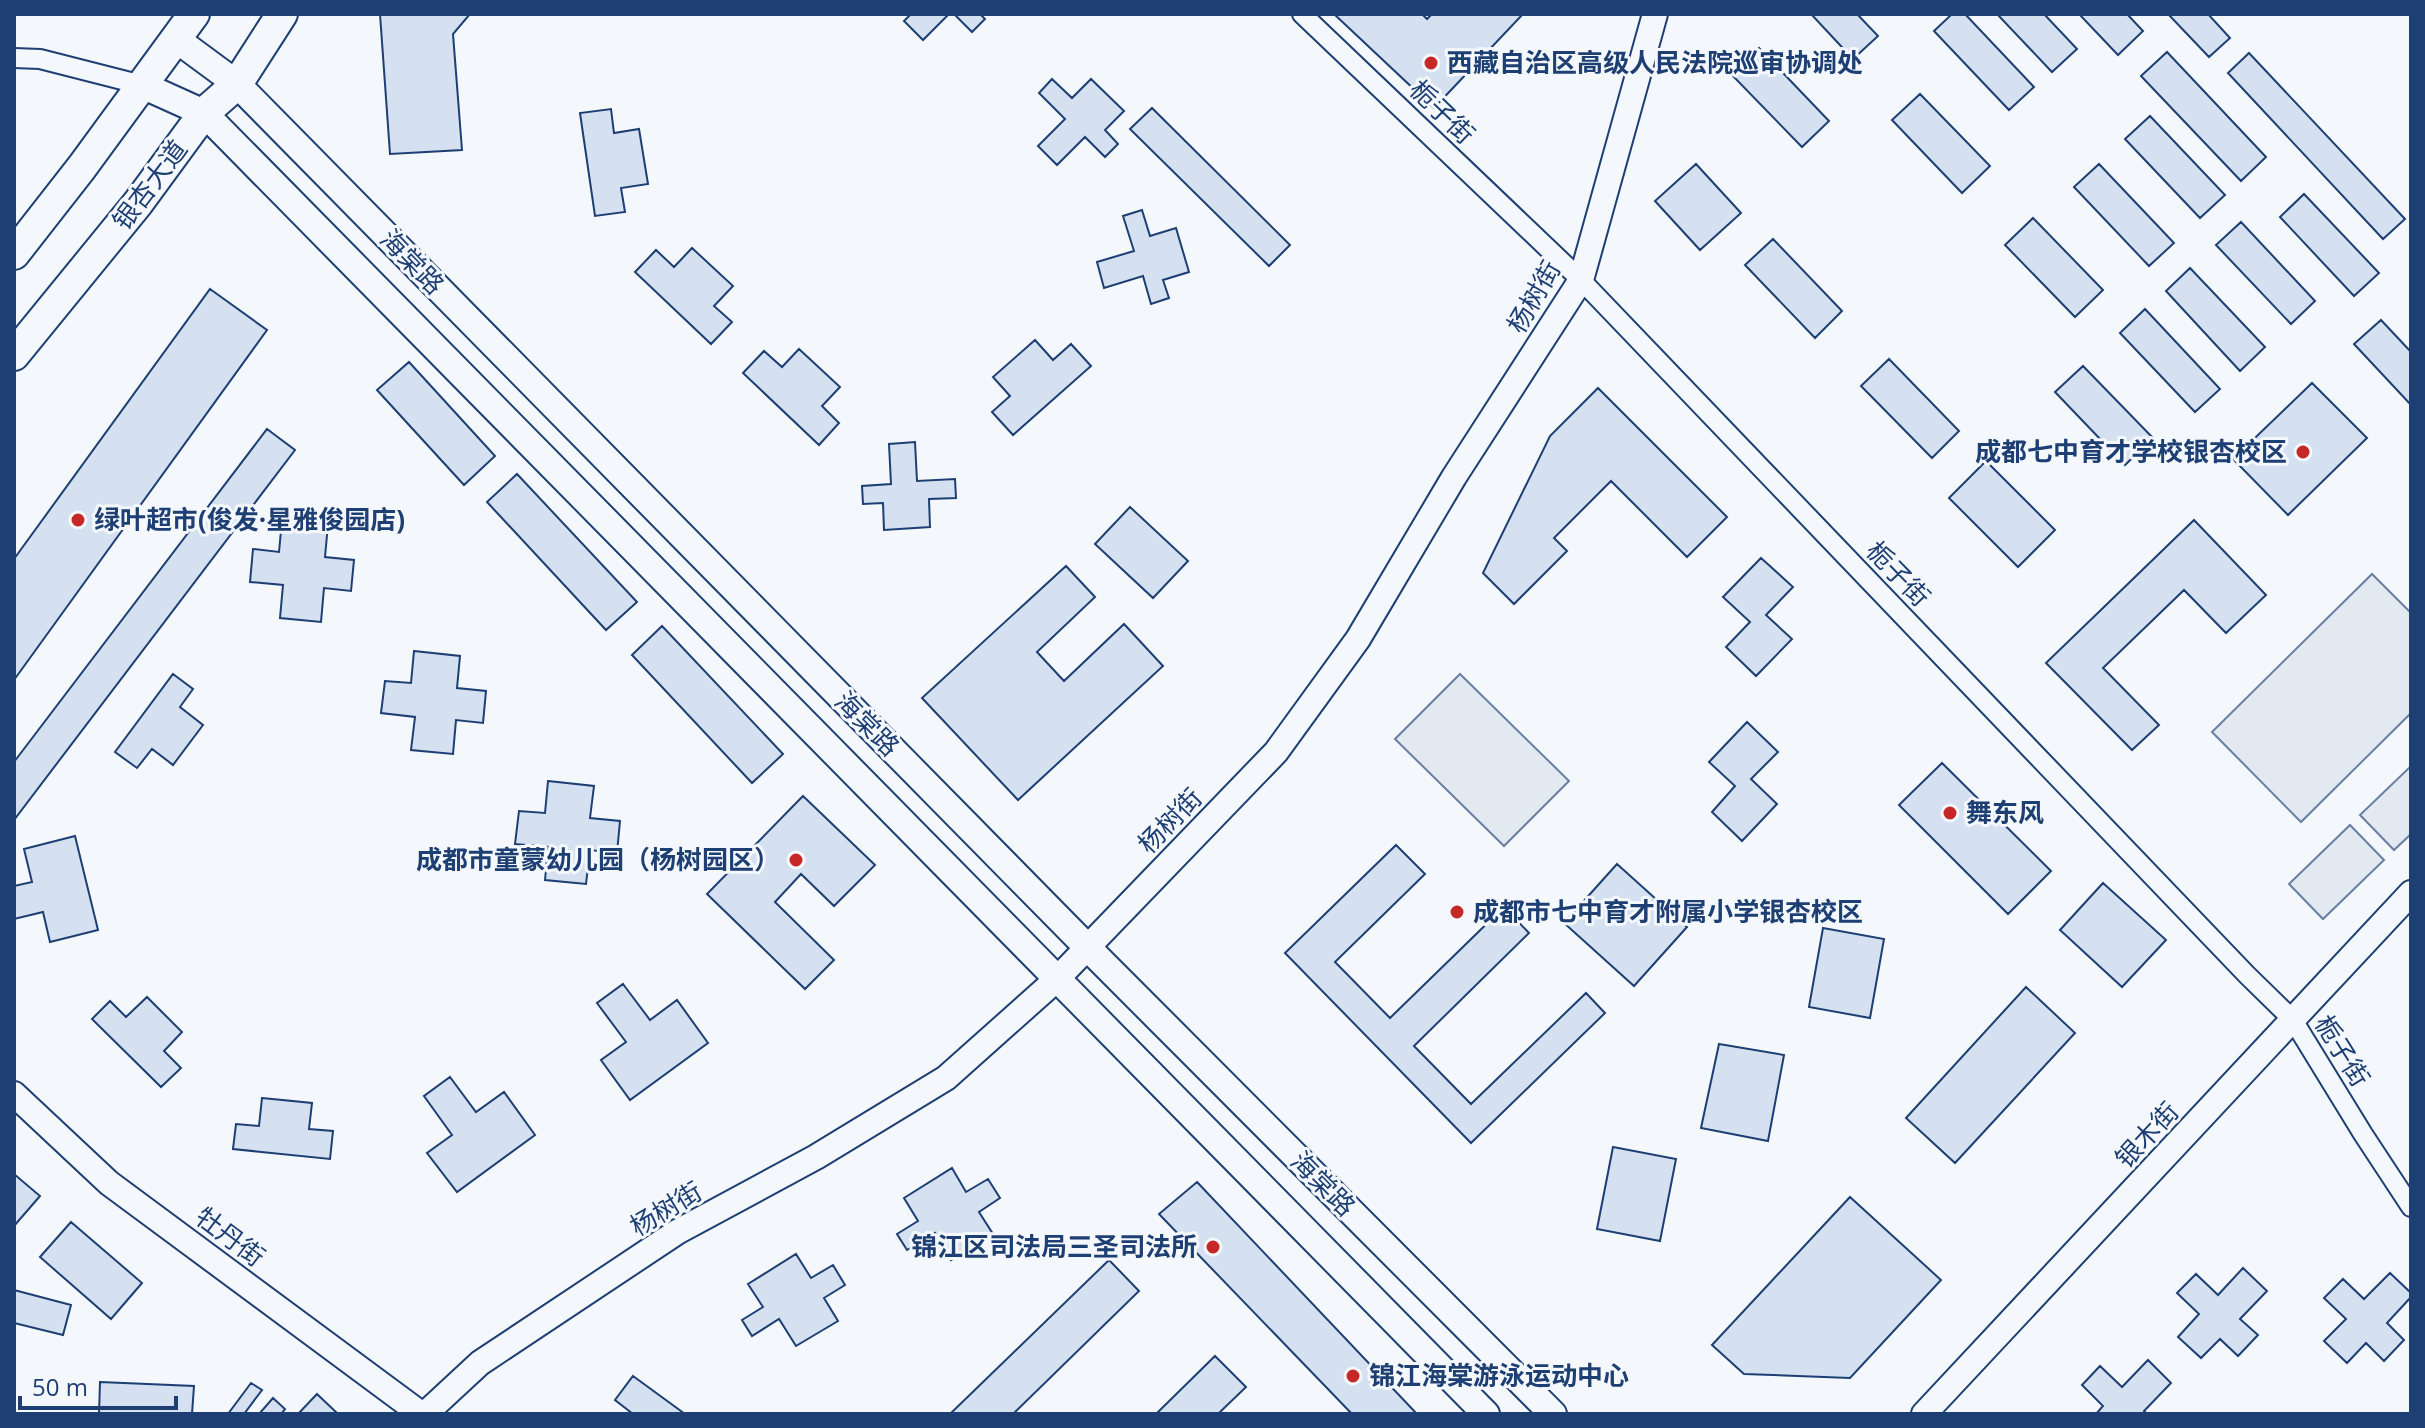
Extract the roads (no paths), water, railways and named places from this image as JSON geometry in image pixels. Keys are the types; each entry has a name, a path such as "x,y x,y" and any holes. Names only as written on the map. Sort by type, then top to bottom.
{"main road":[{"path":"14,254 194,14"},
{"name":"银杏大道","path":"14,355 138,203 204,113 237,84 282,14"},
{"name":"海棠路","path":"176,39 237,84 1087,947 1553,1414"},
{"name":"海棠路","path":"142,85 204,113 1486,1414"}],"street":[{"name":"栀子街","path":"1302,14 1581,280 2293,1020 2411,1207"},
{"name":"杨树街","path":"423,1414 480,1363 677,1232 816,1157 946,1078 1057,979 1276,752 1358,639 1454,477 1581,280 1655,14"},
{"path":"14,58 40,59 142,85"},
{"name":"银木街","path":"1924,1414 2411,893"},
{"name":"牡丹街","path":"14,1094 109,1183 423,1414"}],"place":[{"name":"西藏自治区高级人民法院巡审协调处","path":"1431,63"},
{"name":"成都七中育才学校银杏校区","path":"2303,452"},
{"name":"绿叶超市(俊发·星雅俊园店)","path":"78,520"},
{"name":"舞东风","path":"1950,813"},
{"name":"成都市童蒙幼儿园（杨树园区）","path":"796,860"},
{"name":"成都市七中育才附属小学银杏校区","path":"1457,912"},
{"name":"锦江区司法局三圣司法所","path":"1213,1247"},
{"name":"锦江海棠游泳运动中心","path":"1353,1376"}]}
